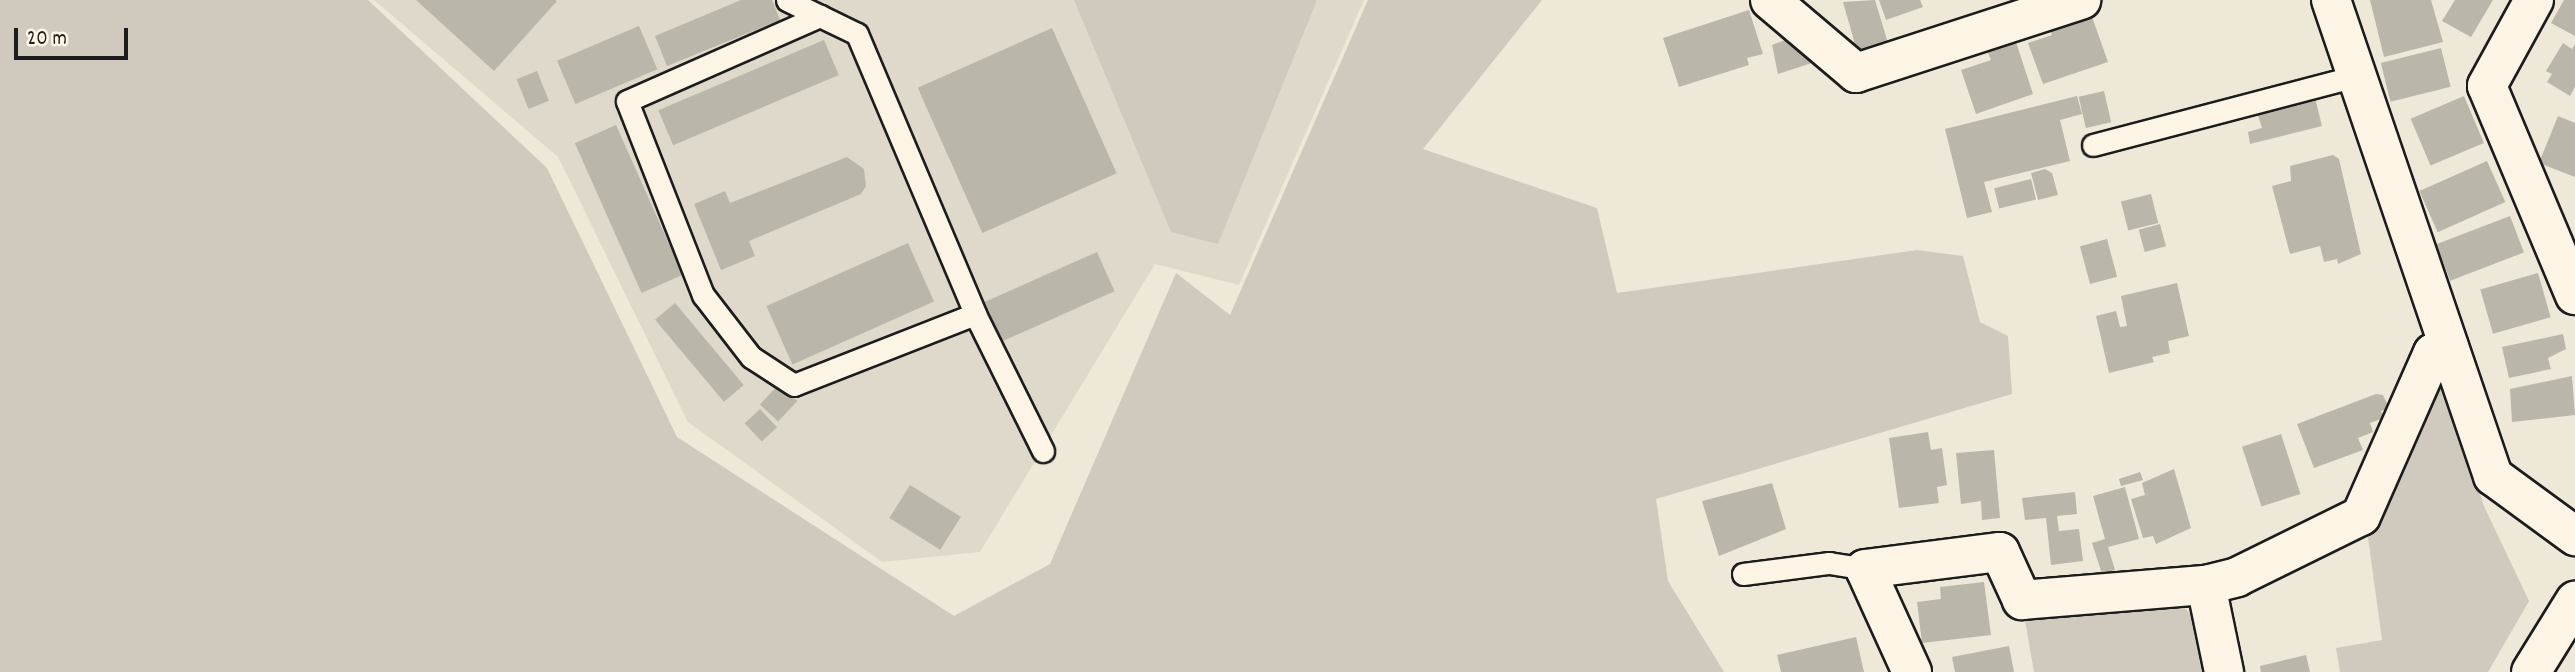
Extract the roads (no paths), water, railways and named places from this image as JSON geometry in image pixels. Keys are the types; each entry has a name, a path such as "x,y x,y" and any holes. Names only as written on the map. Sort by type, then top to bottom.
{"street":[{"path":"1770,0 1856,74 2081,0"},
{"path":"2330,0 2493,476 2575,536"},
{"path":"2534,0 2487,86 2575,295"},
{"path":"1912,672 1865,569 2000,552 2021,600 2206,585 2237,577 2361,516 2433,353 2449,346"},
{"path":"2206,585 2224,672"},
{"path":"2530,672 2575,601"}],"lane":[{"path":"787,0 857,34 975,314 1043,451"},
{"path":"820,16 627,101 703,295 751,357 794,385 975,314"},
{"path":"2093,145 2356,76"},
{"path":"1742,574 1829,564 1865,569"}]}
